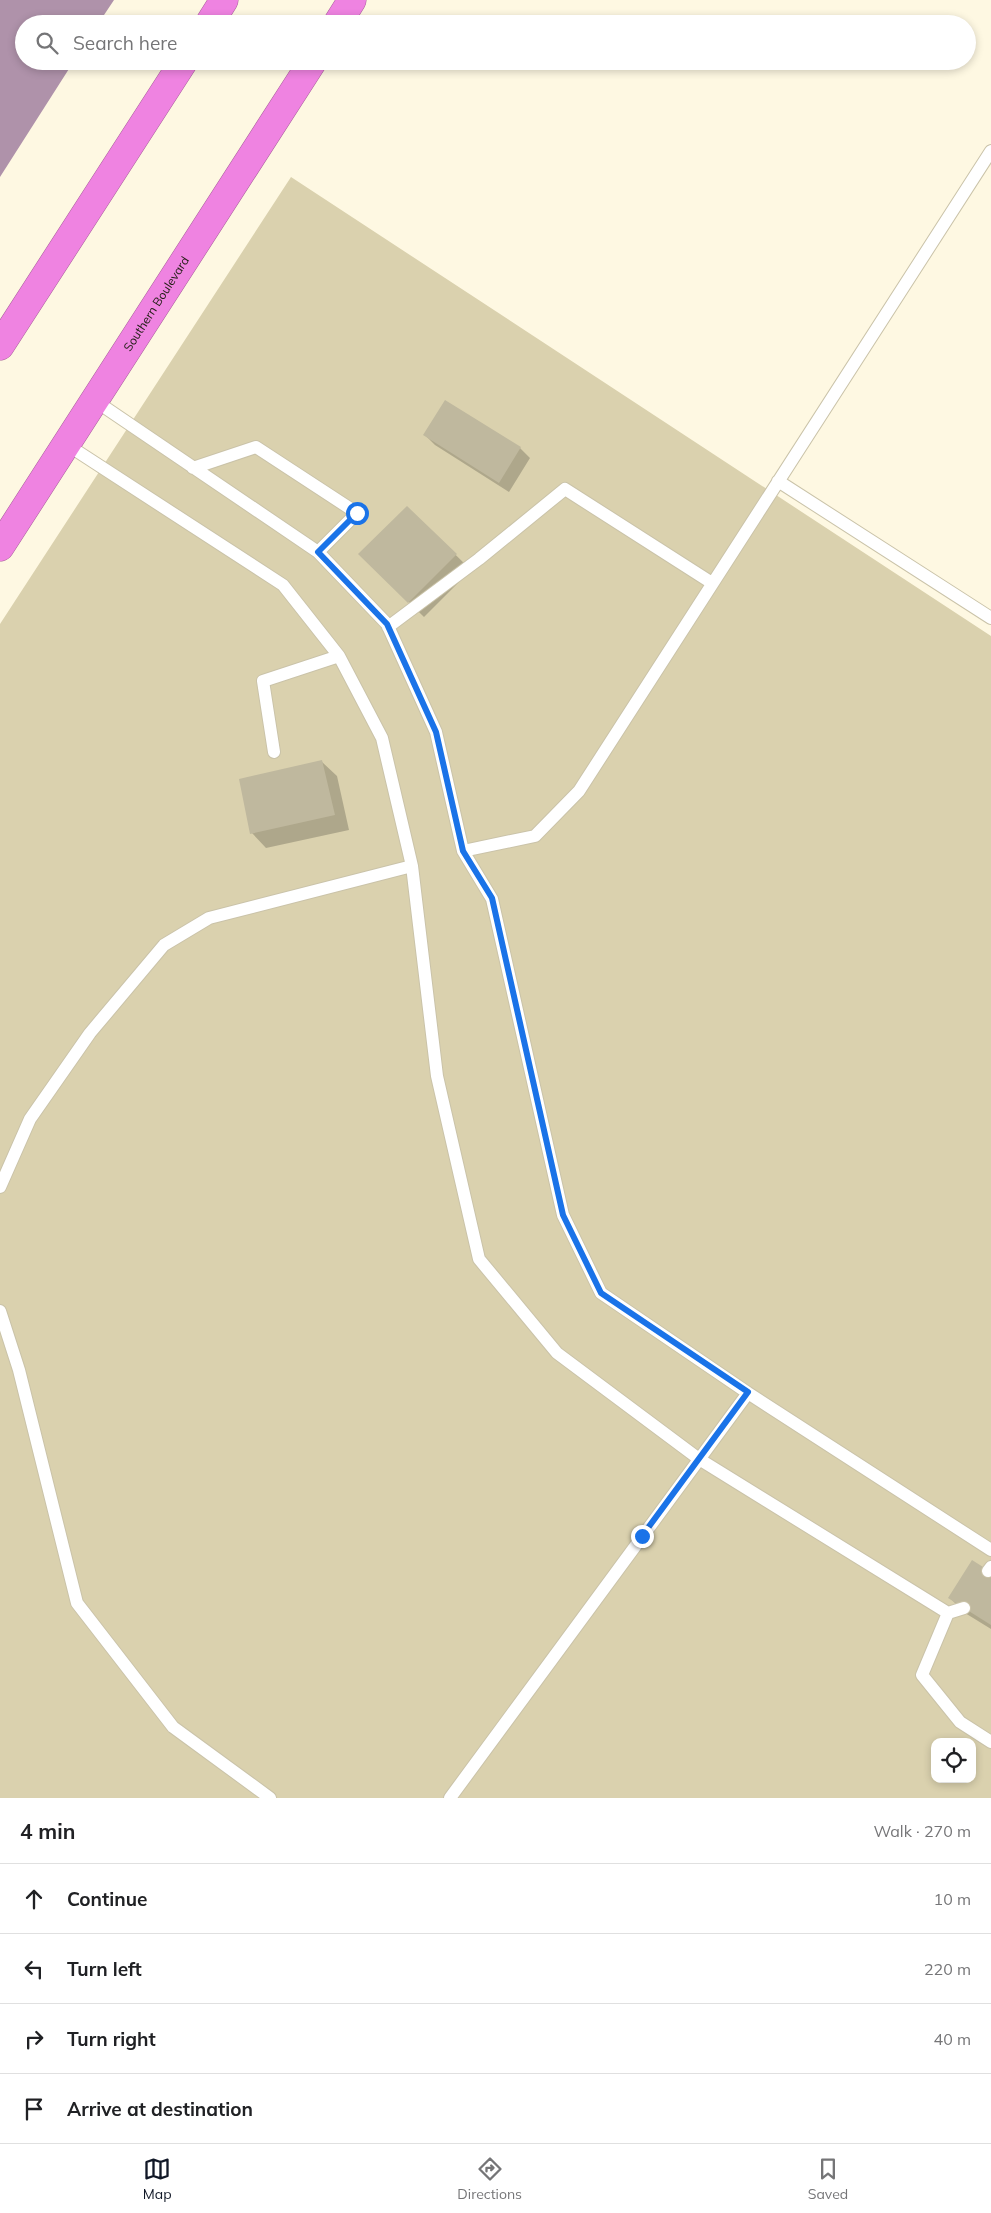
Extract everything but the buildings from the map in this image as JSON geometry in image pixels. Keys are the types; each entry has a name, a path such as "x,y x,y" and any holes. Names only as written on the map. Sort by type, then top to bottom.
{"highway":[{"path":"214,15 224,0"},
{"path":"343,15 352,0"},
{"path":"0,346 178,70"},
{"name":"Southern Boulevard","path":"0,547 307,70"}],"lane":[{"path":"463,851 535,836 579,791 991,151"},
{"path":"94,400 318,552 388,627 436,732 463,851 492,898 563,1215 601,1293 748,1392 991,1550"},
{"path":"66,444 283,585 339,656 382,738 412,866 437,1076 479,1259 557,1353 699,1458 948,1612 964,1608"},
{"path":"193,468 256,447 357,513 318,552"},
{"path":"778,481 991,618"},
{"path":"388,627 480,559 565,490 712,583"},
{"path":"274,752 263,681 339,656"},
{"path":"0,1187 30,1119 90,1033 164,945 209,918 412,866"},
{"path":"0,1311 19,1370 77,1603 173,1727 270,1798"},
{"path":"450,1798 748,1392"},
{"path":"948,1612 922,1674 960,1722 991,1742"}],"shaded area":[{"path":"0,0 114,0 104,15 15,15 15,70 68,70 0,177"},
{"path":"291,177 991,636 991,1798 0,1798 0,624"}],"route":[{"path":"357,513 318,552 387,624 436,732 463,851 492,898 563,1215 601,1293 748,1392 642,1536"}]}
